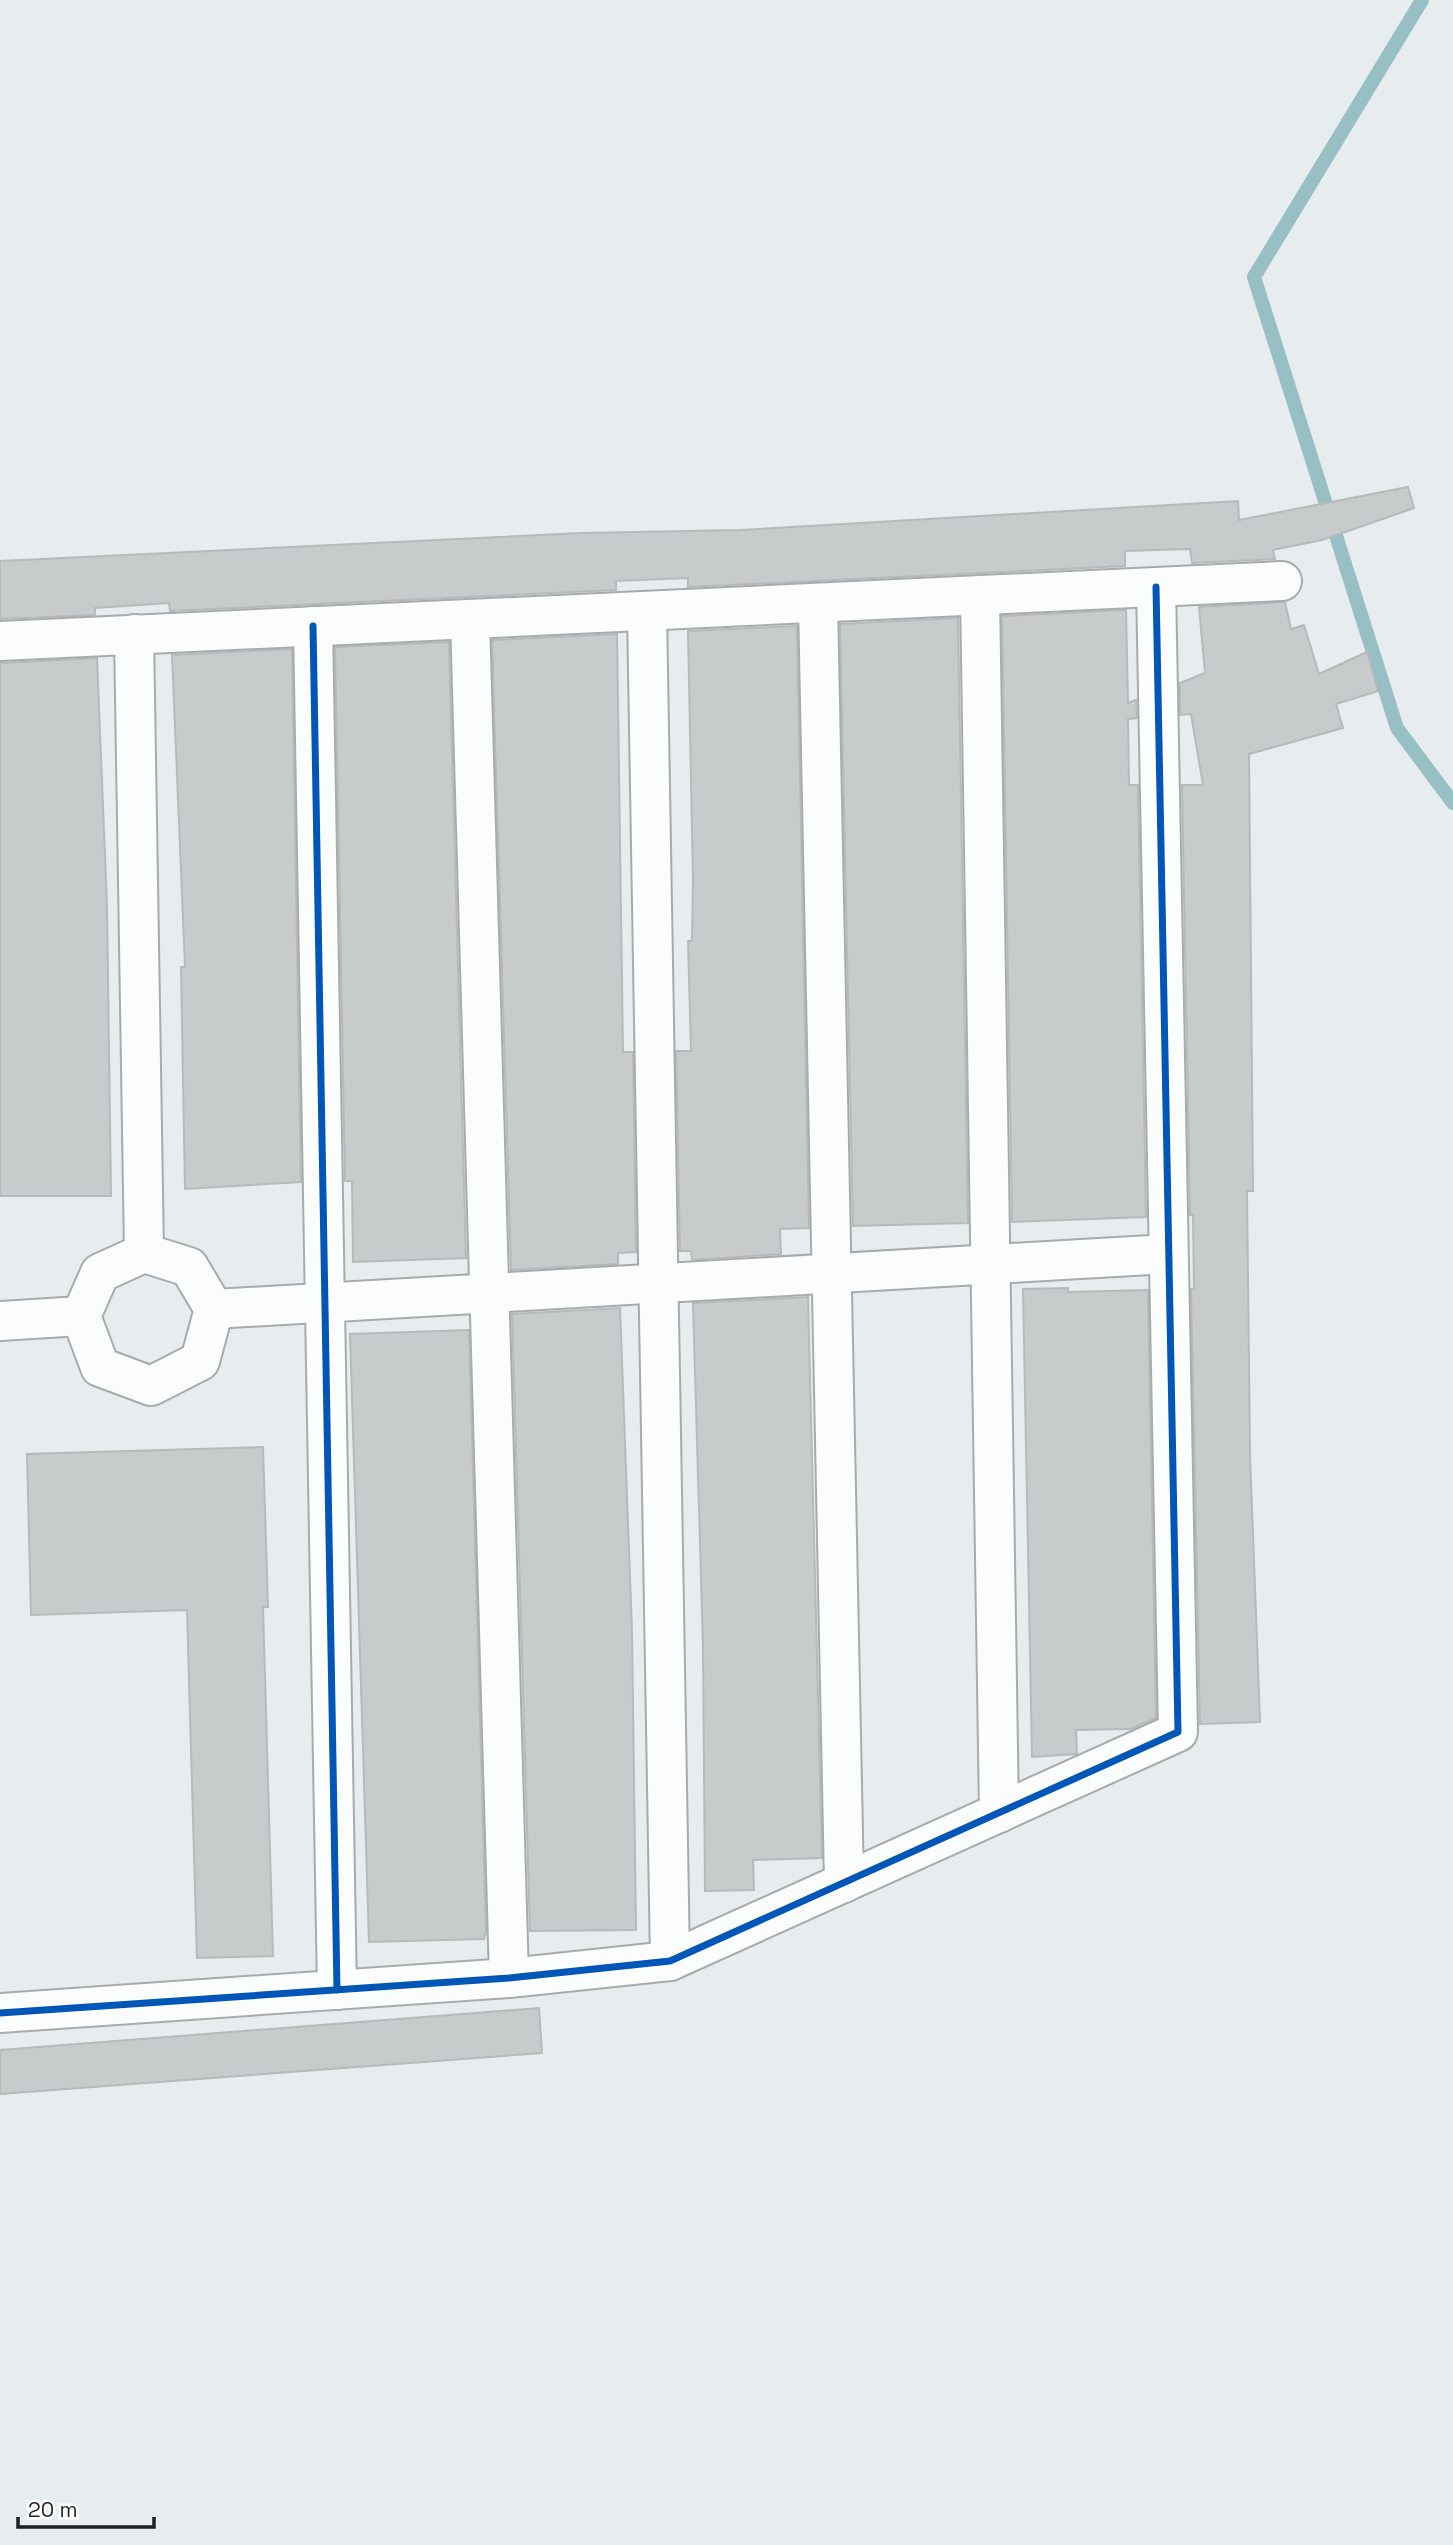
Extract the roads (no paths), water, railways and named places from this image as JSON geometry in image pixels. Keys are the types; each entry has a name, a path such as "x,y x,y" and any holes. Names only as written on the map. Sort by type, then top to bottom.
{"street":[{"path":"0,640 1282,581"},
{"path":"0,2013 509,1978 670,1961 1178,1732 1156,587"},
{"path":"980,595 999,1813"},
{"path":"818,603 844,1883"},
{"path":"647,611 670,1961"},
{"path":"470,619 509,1978"},
{"path":"313,626 337,1990"},
{"path":"134,634 144,1253"},
{"path":"144,1253 189,1267 214,1309 200,1361 151,1386 100,1367 81,1317 100,1273 144,1253"},
{"path":"214,1309 1168,1254"},
{"path":"0,1321 81,1317"}],"waterway":[{"path":"1422,0 1254,277 1397,728 1453,803"}]}
